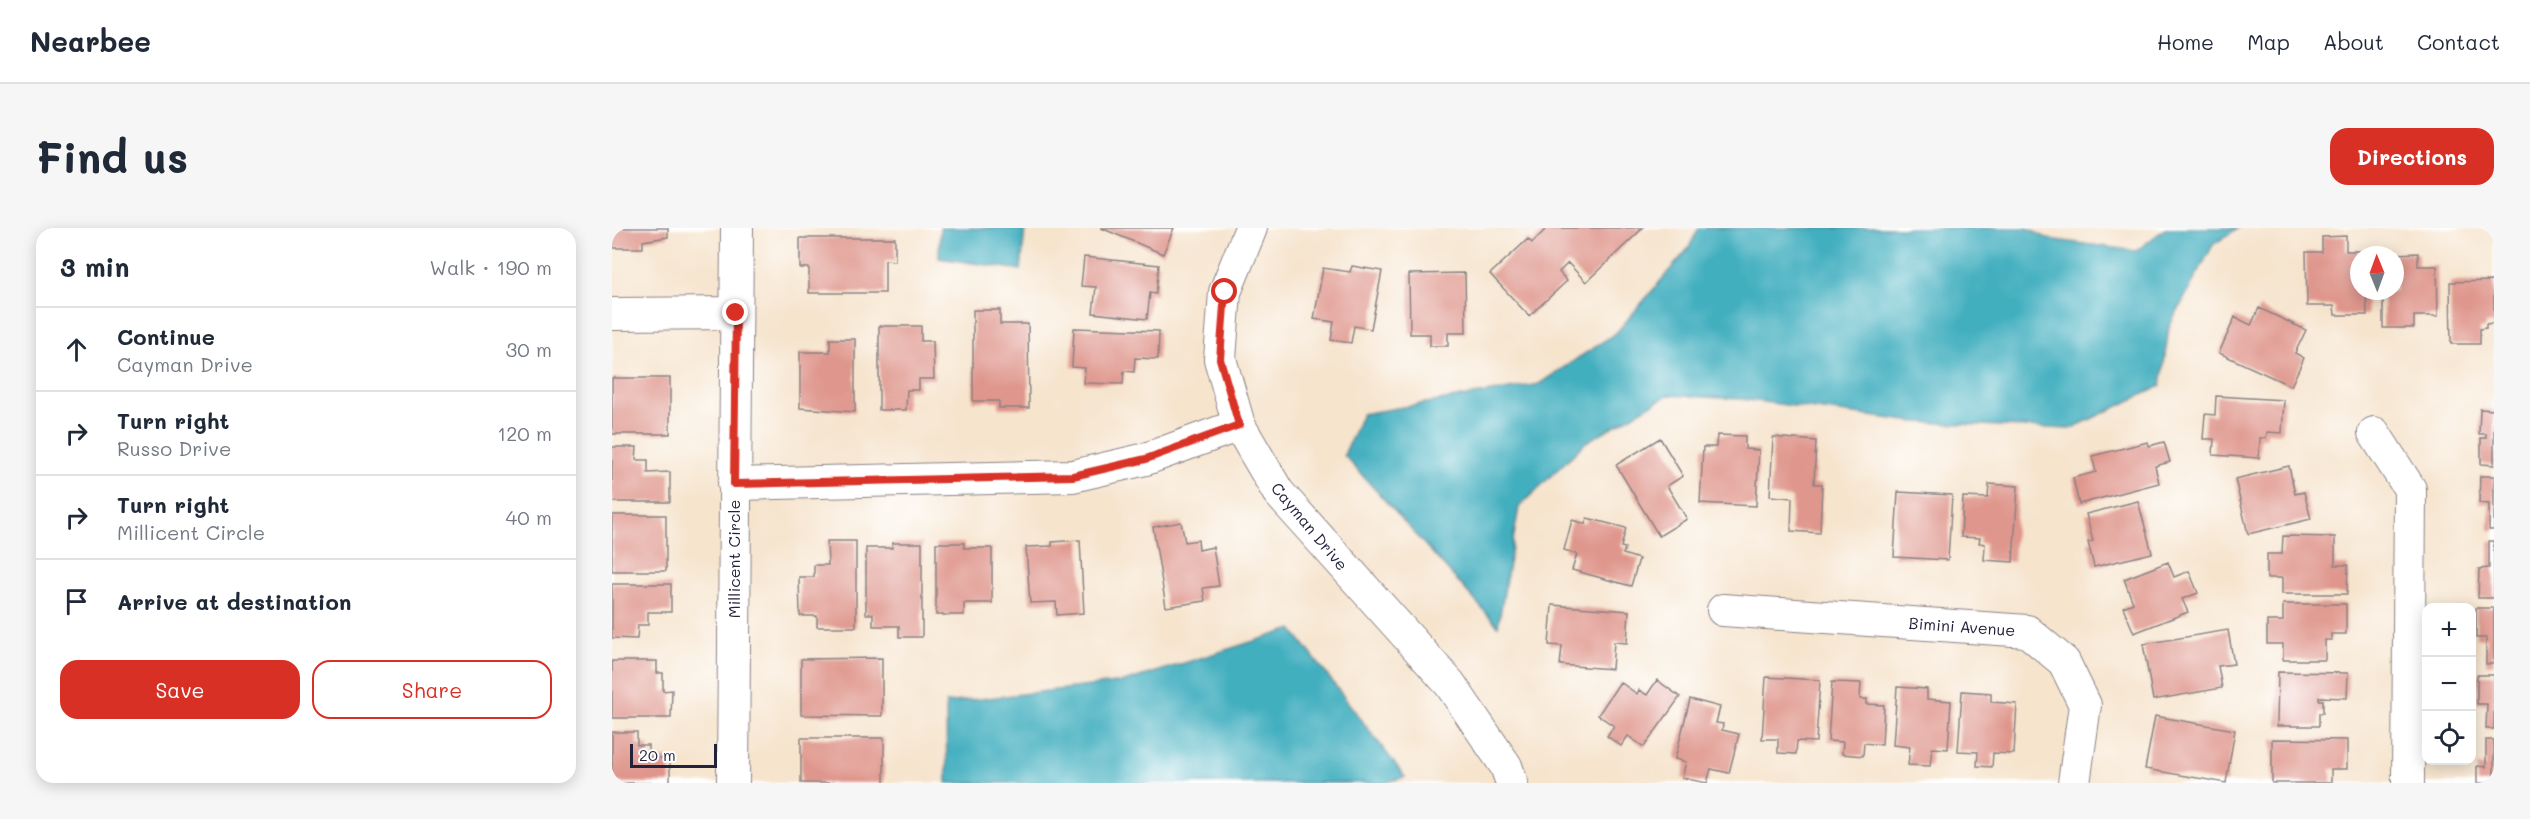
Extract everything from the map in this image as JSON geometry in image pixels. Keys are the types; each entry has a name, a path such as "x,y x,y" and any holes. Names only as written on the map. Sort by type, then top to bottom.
{"street":[{"name":"Millicent Circle","path":"733,783 737,228"},
{"name":"Cayman Drive","path":"1251,228 1225,292 1220,359 1239,425 1278,492 1450,684 1506,766 1512,783"},
{"path":"612,314 736,313"},
{"path":"734,484 1073,476 1146,459 1239,425"},
{"path":"2374,433 2410,489 2408,783"},
{"name":"Bimini Avenue","path":"1723,610 2027,631 2064,662 2085,705 2074,783"}],"water":[{"path":"940,228 1025,228 1021,270 939,258"},
{"path":"1699,228 2027,228 2049,239 2136,251 2166,228 2238,228 2213,245 2169,327 2161,386 2070,429 1915,422 1741,399 1668,395 1586,442 1519,507 1498,626 1344,455 1362,414 1539,384 1616,333 1688,249"},
{"path":"1292,629 1405,777 1384,783 947,783 946,703 1124,682"}],"building":[{"path":"613,228 668,228 668,237 643,241 643,248 613,248"},
{"path":"1101,228 1174,228 1163,254"},
{"path":"1547,228 1643,228 1586,282 1568,263 1559,272 1567,281 1529,316 1490,274 1528,239 1532,243"},
{"path":"2346,236 2346,251 2350,251 2350,300 2366,300 2367,315 2335,315 2334,306 2307,306 2306,252 2322,252 2322,237"},
{"path":"800,238 895,238 895,261 885,260 885,293 809,293 809,268 800,268"},
{"path":"2418,253 2418,266 2437,266 2438,316 2414,316 2414,328 2383,328 2383,300 2404,300 2404,254"},
{"path":"1084,257 1159,265 1156,294 1150,293 1147,319 1093,313 1096,287 1081,286"},
{"path":"1352,266 1382,271 1371,329 1354,326 1351,343 1331,340 1334,322 1314,319 1323,268 1350,272"},
{"path":"1465,273 1466,333 1448,333 1448,346 1430,346 1430,334 1410,334 1409,274"},
{"path":"2494,281 2494,323 2486,324 2486,328 2480,329 2480,344 2451,344 2450,282"},
{"path":"2259,308 2306,330 2295,353 2304,358 2291,386 2219,353 2235,317 2251,325"},
{"path":"973,310 1000,310 1000,324 1028,324 1029,408 999,408 999,401 973,401"},
{"path":"879,326 921,326 921,341 933,341 934,379 919,379 919,390 907,390 906,410 879,410"},
{"path":"1074,328 1159,331 1158,359 1135,358 1134,372 1124,371 1123,384 1084,383 1085,368 1072,367"},
{"path":"830,339 855,339 855,412 800,408 800,352 830,352"},
{"path":"612,378 670,378 670,434 612,434"},
{"path":"2216,396 2284,400 2282,433 2267,432 2266,438 2260,438 2259,458 2213,455 2214,439 2203,439 2205,414 2215,415"},
{"path":"2480,409 2494,410 2494,465 2481,464 2481,438 2486,438 2486,434 2479,434"},
{"path":"1717,435 1745,436 1745,449 1759,450 1756,506 1700,503 1703,447 1716,447"},
{"path":"1773,437 1816,441 1814,484 1822,484 1820,533 1791,531 1792,498 1770,496"},
{"path":"1660,438 1683,476 1667,486 1687,519 1659,536 1616,465"},
{"path":"2148,442 2149,446 2164,442 2170,462 2155,466 2159,483 2079,504 2073,478 2096,472 2092,456"},
{"path":"612,447 637,447 636,460 648,460 648,473 670,472 670,502 612,502"},
{"path":"2289,466 2295,494 2304,492 2311,519 2248,534 2235,479"},
{"path":"2480,476 2494,476 2494,530 2489,530 2489,504 2479,503"},
{"path":"1989,484 2018,486 2013,562 1984,560 1985,544 1979,543 1980,538 1961,537 1963,497 1988,498"},
{"path":"1898,492 1952,495 1948,560 1894,557"},
{"path":"2138,501 2152,553 2094,567 2088,542 2093,541 2086,514"},
{"path":"612,515 666,515 666,571 612,571"},
{"path":"1587,518 1626,528 1621,547 1625,548 1623,554 1639,559 1631,586 1572,570 1577,554 1564,550 1572,520 1585,524"},
{"path":"1181,522 1185,542 1198,540 1199,550 1213,547 1219,586 1203,588 1205,601 1166,607 1153,527"},
{"path":"2283,536 2335,537 2335,565 2348,565 2347,594 2282,594 2282,578 2267,578 2267,554 2282,554"},
{"path":"1080,540 1084,613 1057,615 1056,602 1030,603 1026,547 1052,546 1052,542"},
{"path":"827,541 856,541 856,627 817,627 817,616 800,616 799,577 814,577 814,565 828,565"},
{"path":"2489,541 2494,541 2494,598 2478,598 2479,569 2489,568"},
{"path":"892,543 922,543 922,637 899,637 899,626 873,626 873,614 866,614 866,548 892,548"},
{"path":"936,543 964,543 964,548 992,548 992,603 964,603 964,615 936,615"},
{"path":"2168,562 2174,577 2189,571 2198,593 2182,599 2188,612 2134,633 2123,607 2133,603 2124,579"},
{"path":"612,584 671,584 671,612 648,612 648,625 638,625 637,639 612,638"},
{"path":"2283,604 2346,604 2346,634 2331,634 2331,640 2325,640 2325,660 2283,660 2283,644 2267,644 2267,621 2283,621"},
{"path":"1552,605 1629,611 1627,643 1614,642 1612,669 1560,665 1562,646 1549,645"},
{"path":"2476,608 2494,608 2494,664 2486,664 2486,638 2476,638"},
{"path":"2228,630 2234,664 2218,666 2222,688 2153,700 2143,644"},
{"path":"882,658 882,716 801,715 801,659"},
{"path":"612,661 657,661 657,673 663,673 663,691 672,690 671,718 612,718"},
{"path":"2278,672 2348,673 2347,698 2319,697 2319,700 2323,700 2323,713 2319,713 2319,726 2277,726"},
{"path":"2477,675 2494,675 2494,729 2486,729 2487,704 2477,704"},
{"path":"1766,677 1820,680 1816,742 1797,741 1796,754 1778,753 1778,739 1762,739"},
{"path":"1657,680 1680,697 1644,747 1628,736 1621,746 1607,736 1614,726 1598,715 1620,682 1637,694 1639,690 1647,695"},
{"path":"1832,682 1861,683 1860,699 1867,699 1866,704 1884,705 1882,745 1864,743 1863,756 1842,754 1843,742 1828,741"},
{"path":"1897,687 1927,689 1927,699 1951,701 1948,749 1932,748 1930,766 1908,765 1910,747 1893,745"},
{"path":"1962,691 1991,693 1991,702 2017,704 2014,754 1993,753 1992,767 1977,766 1978,752 1958,751"},
{"path":"1690,699 1720,707 1716,723 1723,724 1722,730 1739,734 1729,773 1711,769 1707,783 1682,778 1686,762 1675,759"},
{"path":"2155,716 2235,730 2226,783 2145,769"},
{"path":"612,732 637,732 637,745 648,745 648,758 670,758 670,783 612,783"},
{"path":"801,738 884,738 884,783 801,783"},
{"path":"2272,739 2347,740 2347,769 2331,769 2331,783 2272,783"},
{"path":"2486,740 2494,740 2494,783 2477,783 2477,766 2486,767"}],"route":[{"path":"736,313 734,484 1073,476 1146,459 1239,425 1220,359 1225,292"}]}
